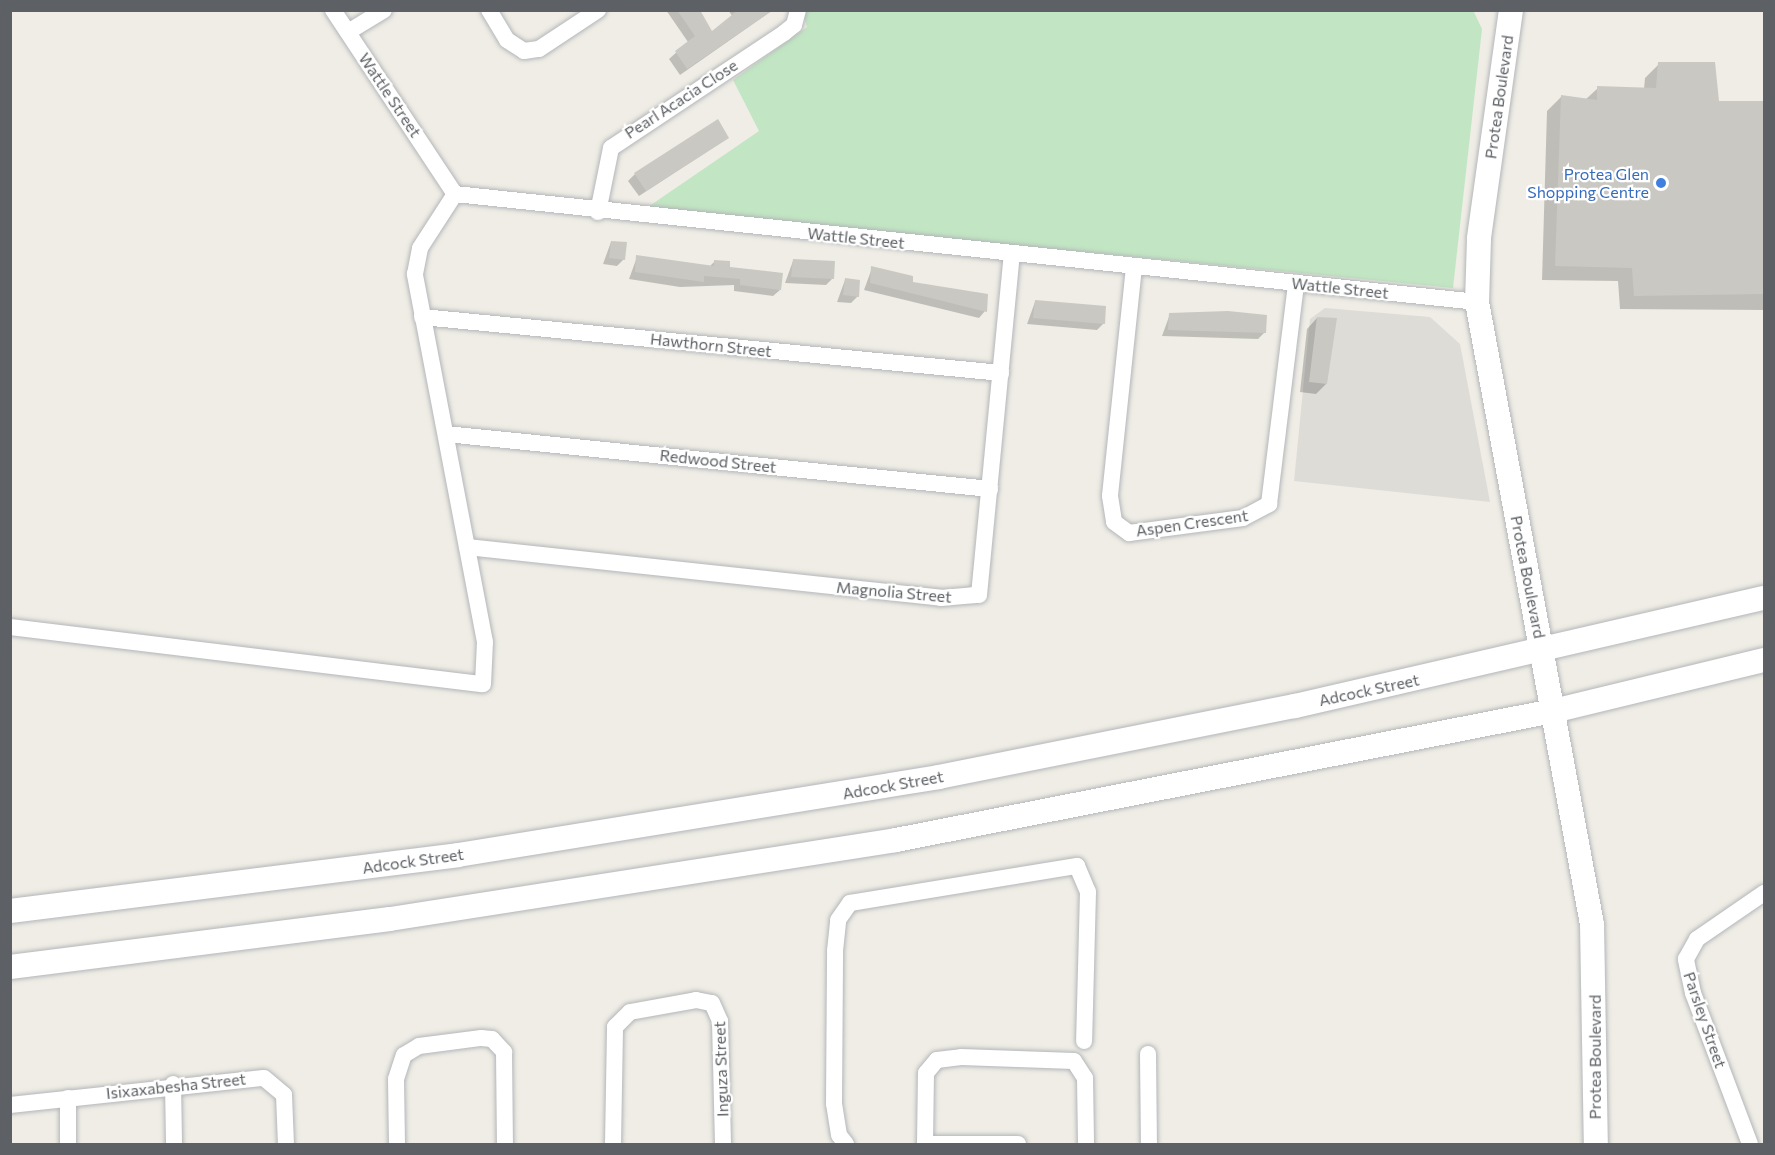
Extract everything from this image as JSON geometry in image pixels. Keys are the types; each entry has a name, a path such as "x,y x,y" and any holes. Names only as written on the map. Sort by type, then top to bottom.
{"main road":[{"name":"Protea Boulevard","path":"1511,10 1479,239 1477,302 1543,652 1593,938 1596,1144"},
{"name":"Adcock Street","path":"10,911 458,855 742,811 1162,734 1543,652 1764,598"},
{"path":"10,968 204,946 705,874 1062,810 1553,711 1764,660"}],"street":[{"name":"Wattle Street","path":"333,10 455,194 598,212 1477,302"},
{"path":"348,32 384,10"},
{"path":"489,10 507,40 524,51 539,49 598,10"},
{"name":"Pearl Acacia Close","path":"598,212 610,148 794,25 798,10"},
{"path":"10,627 483,684 487,657 422,317 416,261 442,208 455,194"},
{"name":"Magnolia Street","path":"467,547 955,598 979,596 1012,255"},
{"name":"Aspen Crescent","path":"1134,267 1110,496 1114,522 1129,533 1243,518 1269,504 1296,284"},
{"name":"Hawthorn Street","path":"422,317 1001,373"},
{"name":"Redwood Street","path":"446,434 990,489"},
{"path":"846,1144 839,1135 834,1104 836,951 838,921 850,903 1077,866 1083,871 1088,892 1084,1041"},
{"name":"Parsley Street","path":"1750,1144 1693,993 1686,960 1697,939 1764,893"},
{"name":"Inguza Street","path":"613,1144 615,1027 630,1012 696,1000 712,1003 719,1013 723,1144"},
{"path":"397,1144 396,1079 404,1055 419,1047 480,1038 492,1039 504,1052 505,1144"},
{"path":"1148,1054 1149,1144"},
{"path":"1018,1144 925,1144 930,1067 946,1058 1074,1061 1085,1078 1086,1144"},
{"name":"Isixaxabesha Street","path":"10,1105 173,1084 273,1081 284,1095 286,1144"},
{"path":"173,1084 174,1144"},
{"path":"68,1098 68,1144"}],"shaded area":[{"path":"1325,308 1430,317 1460,344 1490,502 1294,481 1310,319"}],"green space":[{"path":"1473,10 1482,29 1453,288 645,209 759,131 733,80 807,27 802,11"}],"building":[{"path":"677,10 700,10 712,31 738,10 773,10 687,69 675,51 695,36"},
{"name":"Protea Glen Shopping Centre","path":"1658,62 1715,62 1719,101 1764,101 1764,294 1634,296 1632,268 1555,266 1561,95 1597,100 1597,86 1656,88"},
{"path":"718,119 729,138 646,191 634,173"},
{"path":"611,241 627,242 625,260 609,258"},
{"path":"636,255 714,266 714,260 730,261 730,267 783,273 781,290 740,285 740,279 704,276 704,282 635,272"},
{"path":"793,259 835,261 834,279 791,277"},
{"path":"871,266 913,276 913,282 988,294 987,312 870,283"},
{"path":"845,278 860,280 859,297 843,295"},
{"path":"1035,300 1106,306 1105,324 1033,318"},
{"path":"1228,311 1267,315 1266,333 1168,330 1169,313"},
{"path":"1317,317 1337,318 1327,384 1309,382"}],"place":[{"name":"Protea Glen Shopping Centre","path":"1661,183"}]}
